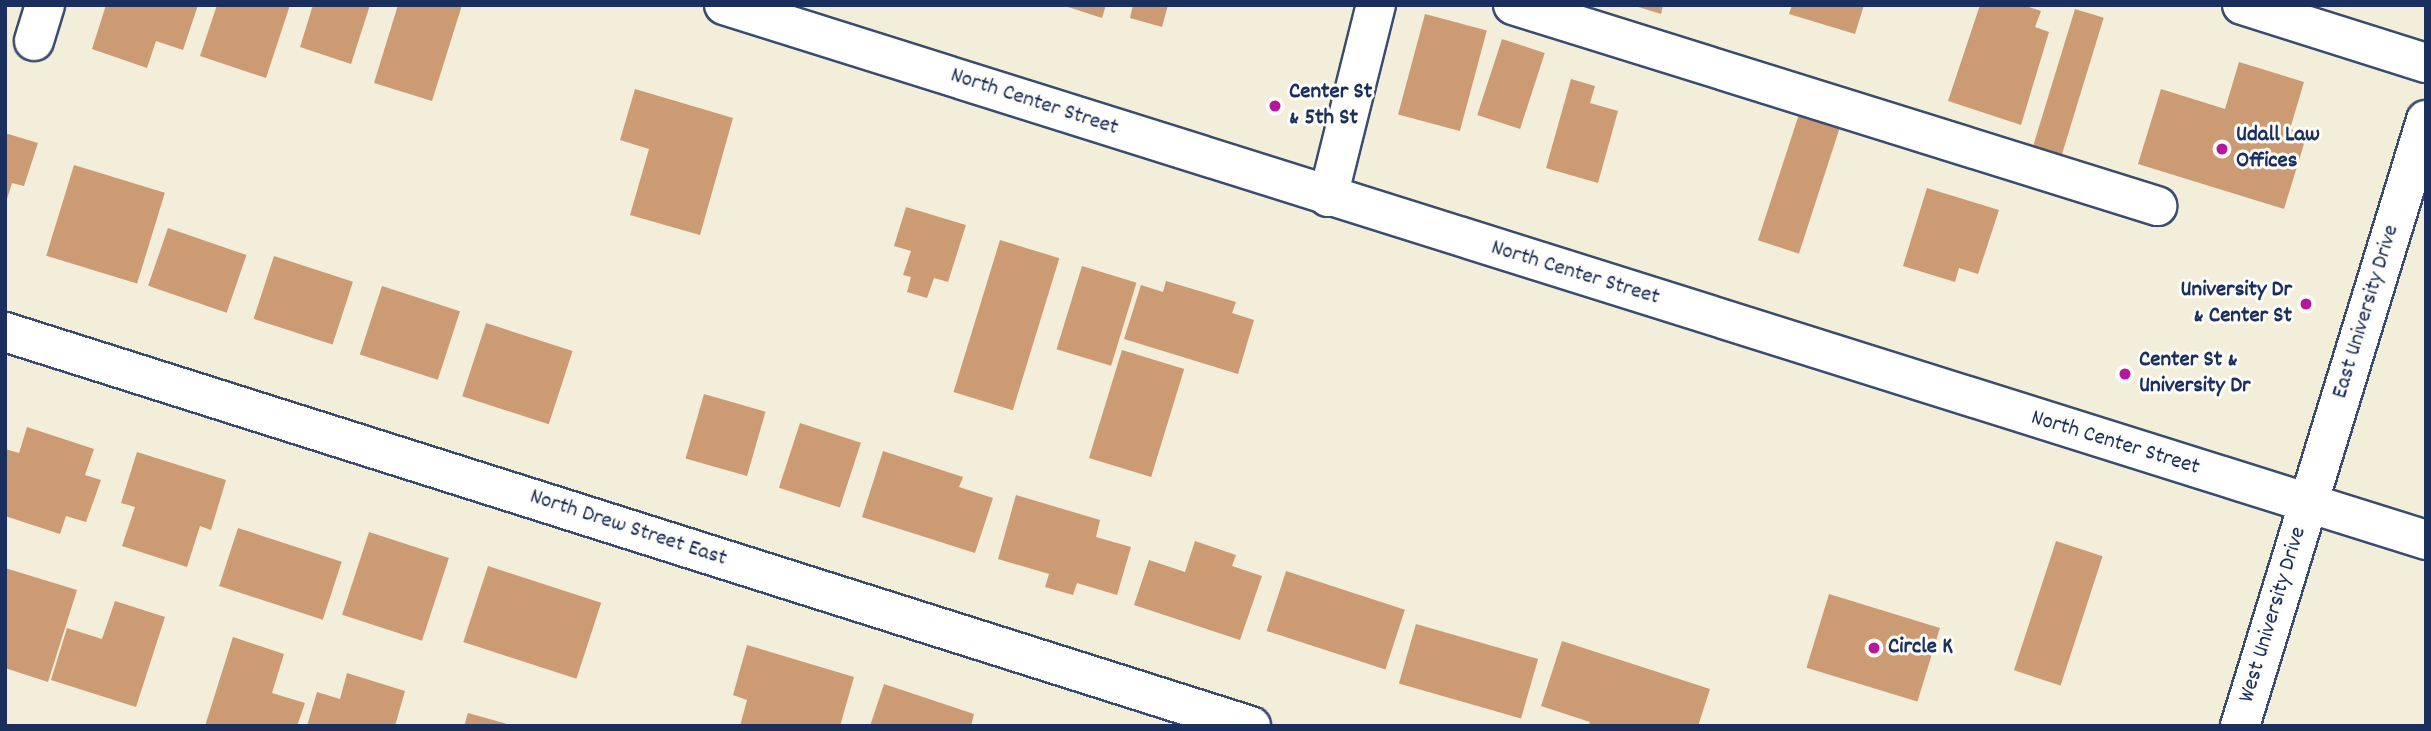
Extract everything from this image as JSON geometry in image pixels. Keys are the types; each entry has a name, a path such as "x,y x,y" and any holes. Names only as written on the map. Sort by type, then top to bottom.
{"street":[{"name":"North Center Street","path":"724,5 2426,540"},
{"path":"1328,197 1376,5"},
{"path":"1513,5 2157,206"},
{"path":"2242,5 2426,63"},
{"name":"East University Drive","path":"2309,505 2426,120"},
{"name":"North Drew Street East","path":"5,332 1251,726"},
{"name":"West University Drive","path":"2240,726 2309,505"}],"building":[{"path":"106,5 198,5 183,50 156,41 147,68 92,49"},
{"path":"217,5 290,5 266,78 200,56"},
{"path":"313,5 370,5 351,64 300,47"},
{"path":"398,5 462,5 432,101 374,83"},
{"path":"1062,5 1106,5 1102,18"},
{"path":"1133,5 1168,5 1162,27 1130,18"},
{"path":"1632,5 1663,5 1661,14"},
{"path":"1792,5 1864,5 1855,34 1789,14"},
{"path":"1980,5 2023,5 2041,11 2035,27 2049,32 2021,125 1948,101"},
{"path":"2075,9 2104,18 2061,156 2033,148"},
{"path":"1425,14 1487,31 1460,131 1398,114"},
{"path":"1502,39 1545,53 1520,129 1477,115"},
{"name":"Udall Law Offices","path":"2239,62 2304,82 2290,129 2307,134 2284,209 2138,164 2161,89 2225,109"},
{"path":"1571,79 1595,86 1590,103 1618,111 1598,183 1546,168"},
{"path":"635,89 733,118 700,235 630,215 649,149 620,140"},
{"path":"1800,111 1841,124 1799,254 1758,240"},
{"path":"5,133 38,143 24,186 12,183 6,202"},
{"path":"74,165 165,193 137,284 46,256"},
{"path":"1927,188 1999,210 1978,274 1959,268 1955,282 1903,266"},
{"path":"906,207 966,225 948,282 934,278 927,298 907,292 911,277 903,275 911,251 894,246"},
{"path":"168,228 246,255 227,313 148,286"},
{"path":"1000,240 1059,258 1013,410 954,392"},
{"path":"274,256 353,282 333,344 254,319"},
{"path":"1082,266 1137,283 1111,366 1057,349"},
{"path":"1166,281 1236,302 1232,313 1254,320 1238,374 1124,339 1141,285 1163,292"},
{"path":"382,286 460,311 438,380 360,354"},
{"path":"486,323 573,351 549,424 462,396"},
{"path":"1122,350 1184,369 1151,477 1089,458"},
{"path":"704,394 766,412 747,476 686,458"},
{"path":"800,423 861,443 840,507 779,488"},
{"path":"27,427 94,449 85,475 101,480 86,522 66,516 60,534 5,516 5,449 19,453"},
{"path":"883,451 963,477 959,487 993,498 975,553 862,517"},
{"path":"137,452 226,480 211,530 200,526 187,567 122,546 135,507 121,503"},
{"path":"1016,495 1100,520 1096,537 1131,547 1117,595 1077,583 1073,595 1045,587 1049,574 998,559"},
{"path":"238,528 342,562 323,620 219,586"},
{"path":"369,532 449,558 422,641 342,615"},
{"path":"1195,541 1236,555 1232,566 1262,576 1240,640 1134,605 1149,560 1185,572"},
{"name":"Circle K","path":"2056,541 2103,556 2061,685 2014,670"},
{"path":"488,566 601,603 576,679 463,642"},
{"path":"5,568 77,590 48,682 5,668"},
{"path":"1286,571 1405,610 1385,670 1267,631"},
{"name":"Circle K","path":"1829,594 1940,628 1917,702 1806,668"},
{"path":"115,601 165,617 136,707 51,680 67,628 102,639"},
{"path":"1416,624 1538,659 1521,719 1399,684"},
{"path":"233,637 284,654 272,693 305,703 297,726 205,726"},
{"path":"1562,641 1710,689 1698,726 1588,726 1590,722 1541,706"},
{"path":"747,645 854,677 840,726 740,726 747,700 733,695"},
{"path":"347,673 405,691 395,726 307,726 317,692 340,699"},
{"path":"884,684 974,714 971,726 870,726"},
{"path":"468,713 511,725 511,726 464,726"}],"place":[{"name":"Center St & 5th St","path":"1275,106"},
{"name":"Udall Law Offices","path":"2222,149"},
{"name":"University Dr & Center St","path":"2306,304"},
{"name":"Center St & University Dr","path":"2125,374"},
{"name":"Circle K","path":"1874,648"}]}
